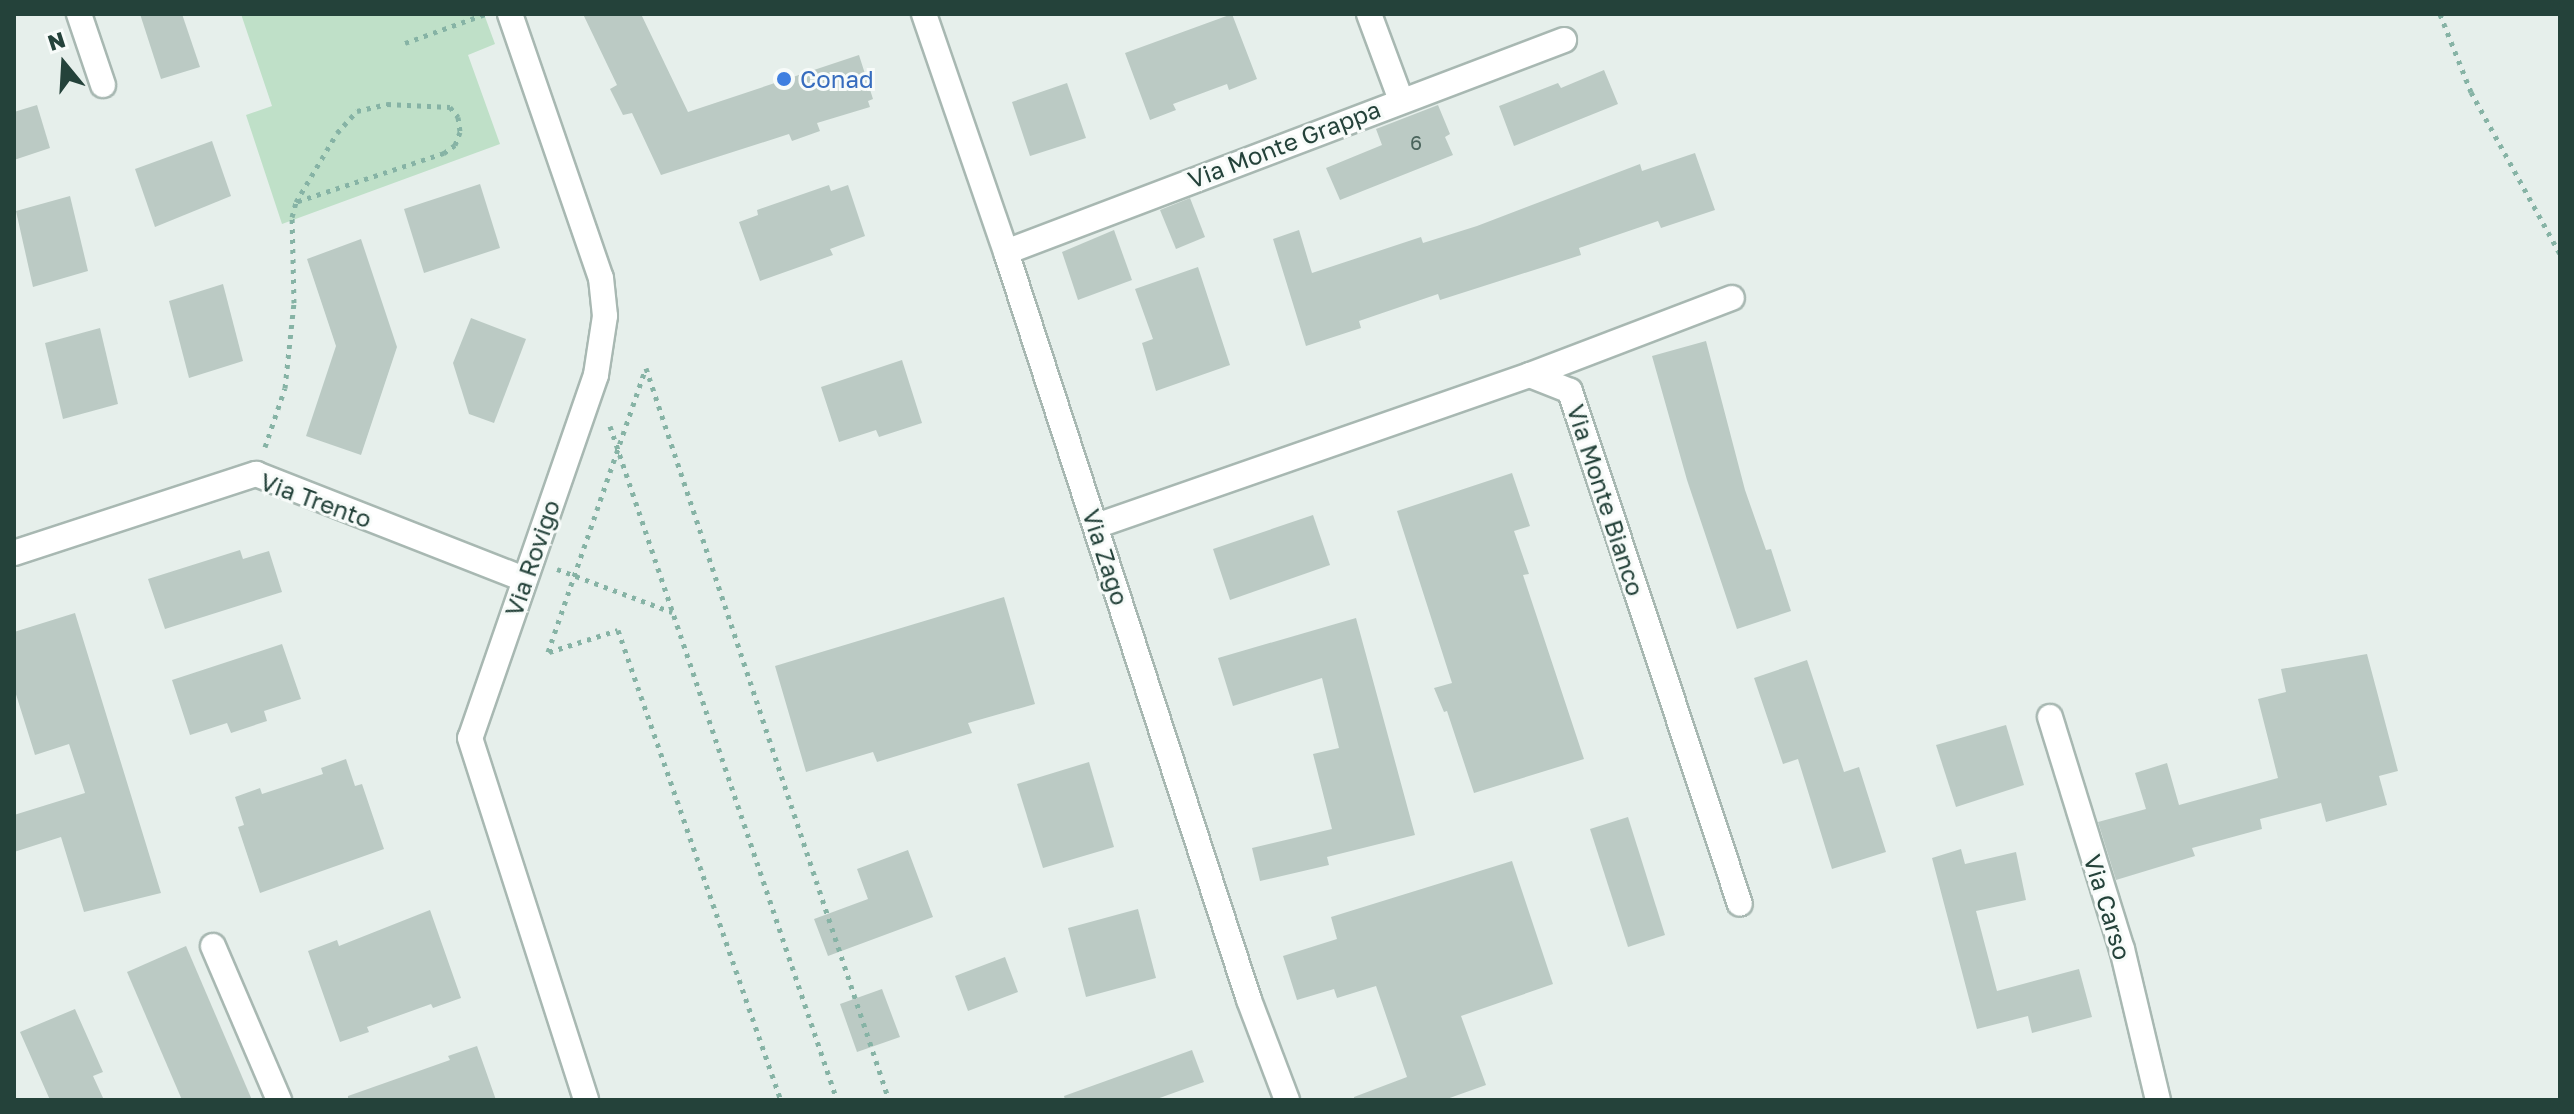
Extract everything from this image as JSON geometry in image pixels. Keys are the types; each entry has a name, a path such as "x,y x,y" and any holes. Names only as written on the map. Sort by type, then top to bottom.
{"street":[{"path":"79,14 103,85"},
{"name":"Via Rovigo","path":"510,14 601,278 605,316 596,375 470,738 586,1100"},
{"name":"Via Zago","path":"924,14 1006,252 1249,1000 1287,1100"},
{"path":"1369,14 1401,100"},
{"name":"Via Monte Grappa","path":"1006,252 1564,40"},
{"path":"1096,526 1530,375 1732,298"},
{"name":"Via Monte Bianco","path":"1530,375 1570,391 1740,904"},
{"name":"Via Trento","path":"14,553 256,474 528,570"},
{"name":"Via Carso","path":"2050,717 2122,949 2158,1100"},
{"path":"213,946 279,1100"}],"path":[{"path":"405,43 486,14"},
{"path":"2440,14 2471,92 2560,254"},
{"path":"256,474 285,388 294,303 292,217 296,202 337,133 357,111 387,104 450,107 458,117 460,132 455,145 444,153 296,202"},
{"path":"781,1100 618,630 548,652 646,368 889,1100"},
{"path":"596,375 618,454 837,1100"},
{"path":"528,570 576,575 673,612"}],"green space":[{"path":"241,14 484,14 495,44 468,55 500,144 282,224 246,115 272,106"}],"building":[{"path":"140,14 182,14 200,67 161,79"},
{"path":"583,14 641,14 688,112 859,55 873,99 868,101 870,107 817,123 820,131 792,141 789,134 661,175 632,113 623,115 610,89 617,85"},
{"path":"1232,14 1257,79 1229,90 1227,84 1173,104 1176,110 1150,120 1125,53"},
{"path":"1604,70 1618,104 1514,146 1499,106 1558,83 1561,88"},
{"path":"1067,83 1086,138 1030,156 1012,102"},
{"path":"37,105 50,148 14,160 14,112"},
{"path":"1438,105 1450,134 1445,137 1453,155 1340,200 1326,168 1382,145 1376,129"},
{"path":"212,141 231,196 155,227 135,169"},
{"path":"1695,153 1715,210 1661,228 1658,221 1579,248 1581,255 1440,300 1438,294 1359,321 1361,328 1306,346 1273,239 1299,230 1312,273 1421,237 1423,243 1477,226 1640,164 1642,171"},
{"path":"480,184 500,248 424,273 404,209"},
{"path":"829,185 831,191 848,185 865,236 830,249 833,255 760,281 739,222 758,215 757,210"},
{"path":"70,196 88,271 33,287 16,211"},
{"path":"1190,198 1205,237 1176,249 1160,210"},
{"path":"1114,230 1132,280 1078,300 1062,252"},
{"path":"361,239 397,347 361,455 306,436 336,346 307,259"},
{"path":"1198,267 1230,365 1156,391 1142,343 1153,339 1135,289"},
{"path":"223,284 243,361 189,378 169,301"},
{"path":"471,318 526,339 494,423 469,414 453,363"},
{"path":"100,328 118,404 63,419 45,343"},
{"path":"1706,341 1745,490 1766,550 1771,549 1791,611 1737,629 1687,480 1652,356"},
{"path":"902,360 922,423 879,437 876,430 839,442 821,387"},
{"path":"1512,473 1530,526 1514,531 1529,574 1523,575 1584,759 1474,793 1447,711 1444,712 1434,688 1452,683 1397,511"},
{"path":"1313,515 1330,565 1230,600 1213,549"},
{"path":"240,550 243,559 269,551 282,592 165,629 148,579"},
{"path":"1004,597 1035,704 968,723 972,733 877,762 873,752 806,772 775,666"},
{"path":"75,613 161,893 84,912 61,837 14,852 14,815 85,793 69,744 35,755 14,688 14,632"},
{"path":"1356,618 1415,835 1327,857 1329,865 1260,881 1252,848 1332,829 1313,754 1339,748 1322,678 1233,706 1218,658"},
{"path":"282,644 301,699 264,711 267,721 231,733 227,723 190,735 172,680"},
{"path":"2367,654 2398,771 2379,776 2387,805 2326,822 2321,803 2260,819 2262,829 2192,848 2195,856 2116,880 2098,822 2146,809 2135,773 2167,763 2179,805 2278,778 2258,699 2286,692 2281,669"},
{"path":"1807,660 1844,772 1859,767 1886,852 1832,869 1798,759 1783,764 1754,678"},
{"path":"2006,725 2024,785 1956,807 1936,745"},
{"path":"346,759 355,786 362,784 384,849 260,893 238,827 244,825 235,797 260,788 262,794 323,774 321,768"},
{"path":"1089,762 1114,847 1043,868 1017,784"},
{"path":"1628,817 1665,935 1628,947 1590,829"},
{"path":"1961,849 1965,864 2016,852 2026,900 1976,911 1997,991 2079,969 2092,1017 2032,1033 2028,1016 1977,1029 1932,858"},
{"path":"908,850 933,917 828,956 814,919 868,899 857,869"},
{"path":"1512,861 1553,984 1461,1016 1486,1085 1444,1100 1354,1100 1354,1097 1407,1077 1376,986 1337,998 1334,989 1297,1000 1283,956 1337,939 1331,917"},
{"path":"1138,909 1156,978 1086,997 1068,928"},
{"path":"430,910 461,998 433,1008 431,1004 367,1027 369,1032 340,1042 308,951 337,940 339,946"},
{"path":"186,946 252,1100 182,1100 127,972"},
{"path":"1005,957 1018,992 968,1011 955,976"},
{"path":"882,989 900,1037 857,1052 840,1004"},
{"path":"75,1009 103,1072 93,1076 104,1100 50,1100 20,1032"},
{"path":"477,1046 496,1100 348,1100 348,1096 450,1060 448,1056"},
{"path":"1192,1050 1204,1082 1154,1100 1065,1100 1064,1096"}],"place":[{"name":"Conad","path":"784,79"}]}
